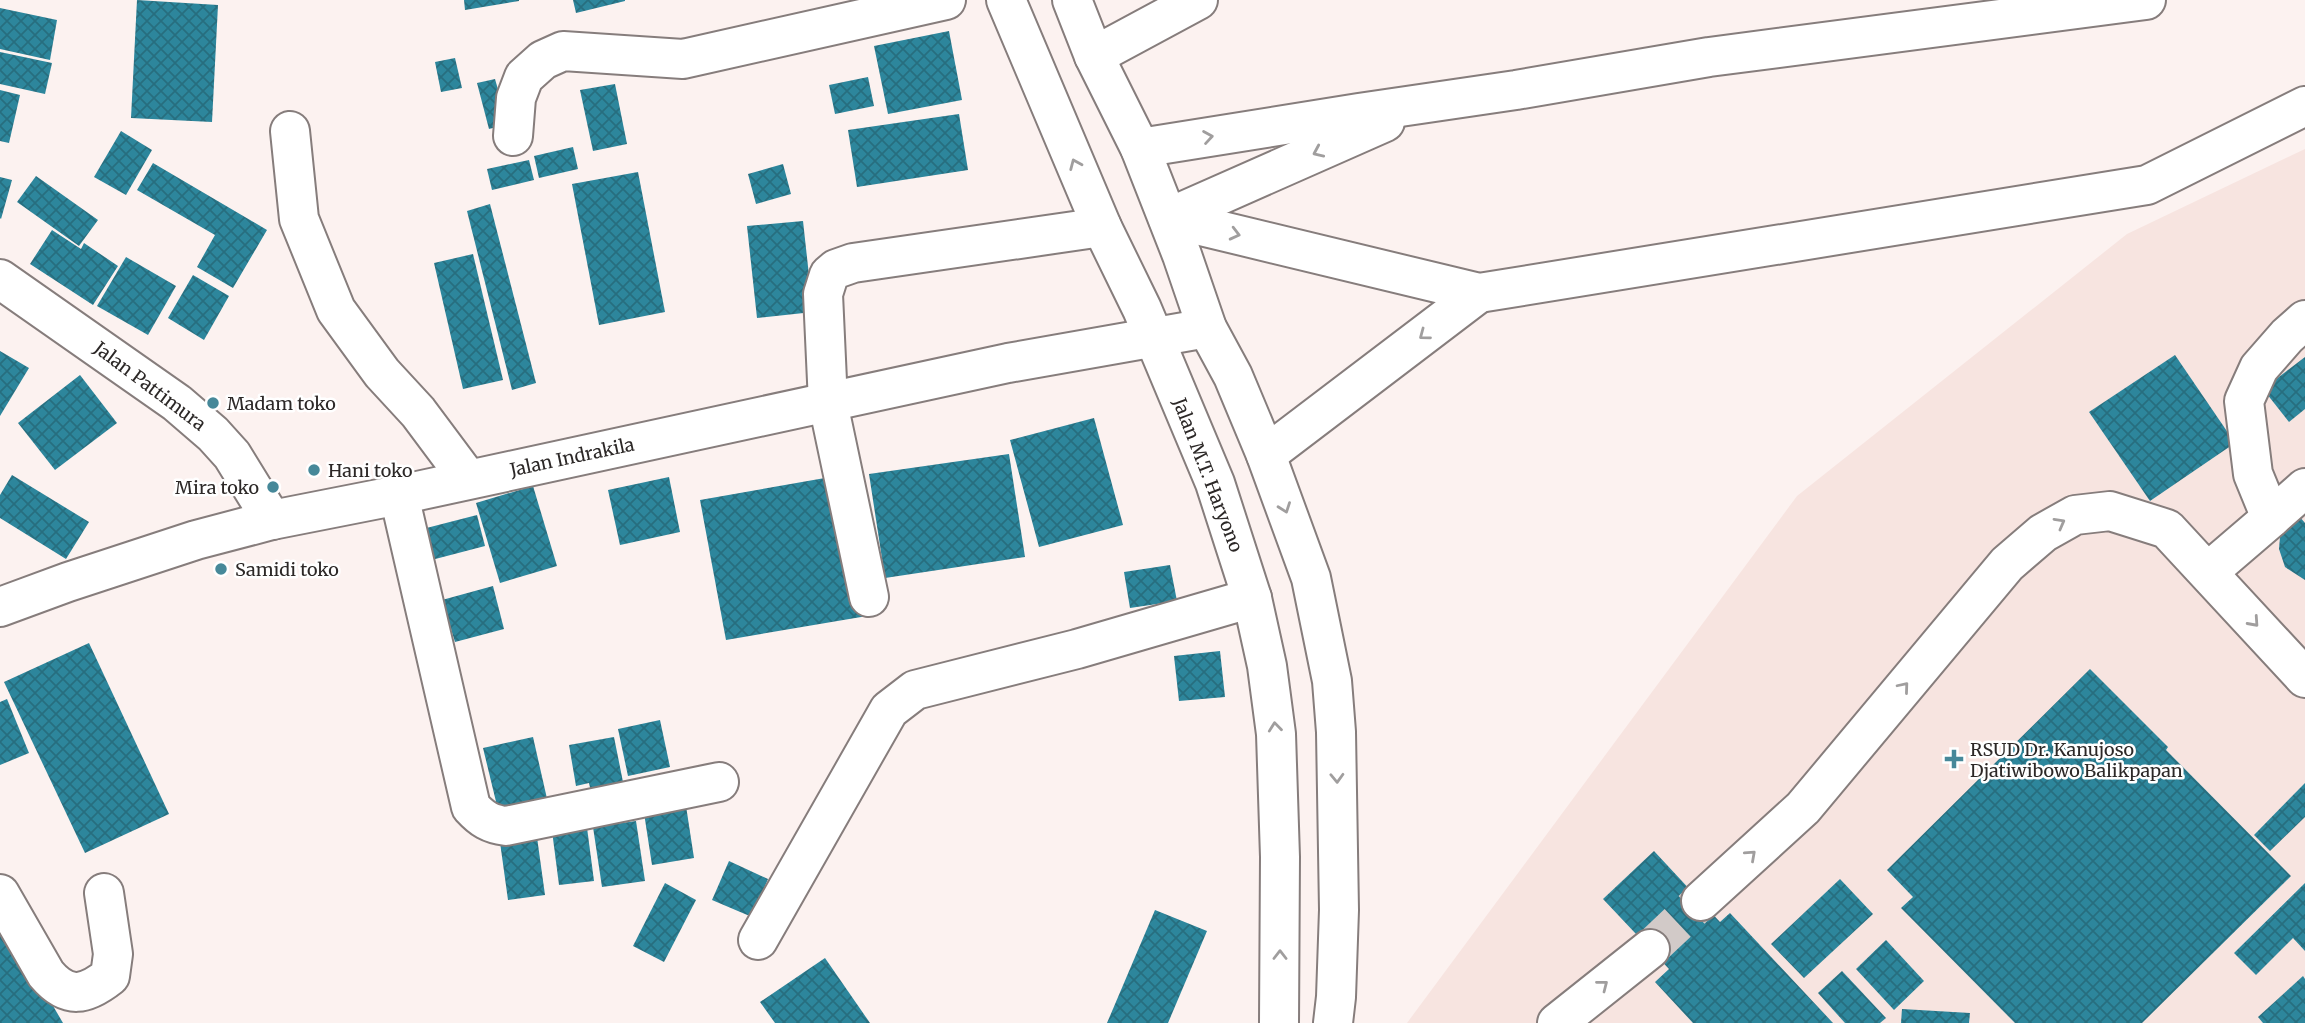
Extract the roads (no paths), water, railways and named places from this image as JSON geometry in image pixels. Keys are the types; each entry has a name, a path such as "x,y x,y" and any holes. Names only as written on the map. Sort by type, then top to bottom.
{"main road":[{"path":"513,136 516,98 524,77 543,60 563,51 684,59 946,0"},
{"name":"Jalan M.T. Haryono","path":"1006,0 1102,227 1142,309 1215,483 1252,597 1267,666 1276,734 1280,856 1279,1023"},
{"path":"1072,0 1094,56 1140,149 1207,328 1233,376 1266,455 1311,578 1332,681 1338,799 1339,896 1333,1023"},
{"path":"1094,56 1198,0"},
{"path":"1140,149 1709,57 2146,0"},
{"path":"1168,218 1425,104"},
{"path":"1168,218 1479,293 2147,185 2305,106"},
{"path":"290,131 299,219 336,310 468,479"},
{"path":"869,597 828,403 823,293 825,282 836,270 853,263 1102,227"},
{"name":"Jalan Pattimura","path":"0,279 177,403 213,433 239,467 272,520"},
{"path":"1266,455 1479,293"},
{"path":"2271,518 2253,474 2244,401 2259,368 2305,320"},
{"name":"Jalan Indrakila","path":"0,607 196,540 272,520 1008,363 1207,328"},
{"path":"2208,572 2305,488"},
{"path":"399,495 471,807 481,818 491,824 506,826 719,782"},
{"path":"1700,901 1803,808 2007,564 2043,533 2075,515 2110,511 2166,529 2305,678"},
{"path":"758,940 889,710 915,690 1077,649 1252,597"},
{"path":"0,894 46,974 55,985 80,994 96,987 110,976 113,954 104,893"},
{"path":"1557,1023 1650,949"}],"tunnel":[{"path":"1650,949 1701,901"}],"place":[{"name":"Madam toko","path":"213,403"},
{"name":"Hani toko","path":"314,470"},
{"name":"Mira toko","path":"273,487"},
{"name":"Samidi toko","path":"221,569"},
{"name":"RSUD Dr. Kanujoso Djatiwibowo Balikpapan","path":"1954,759"}]}
